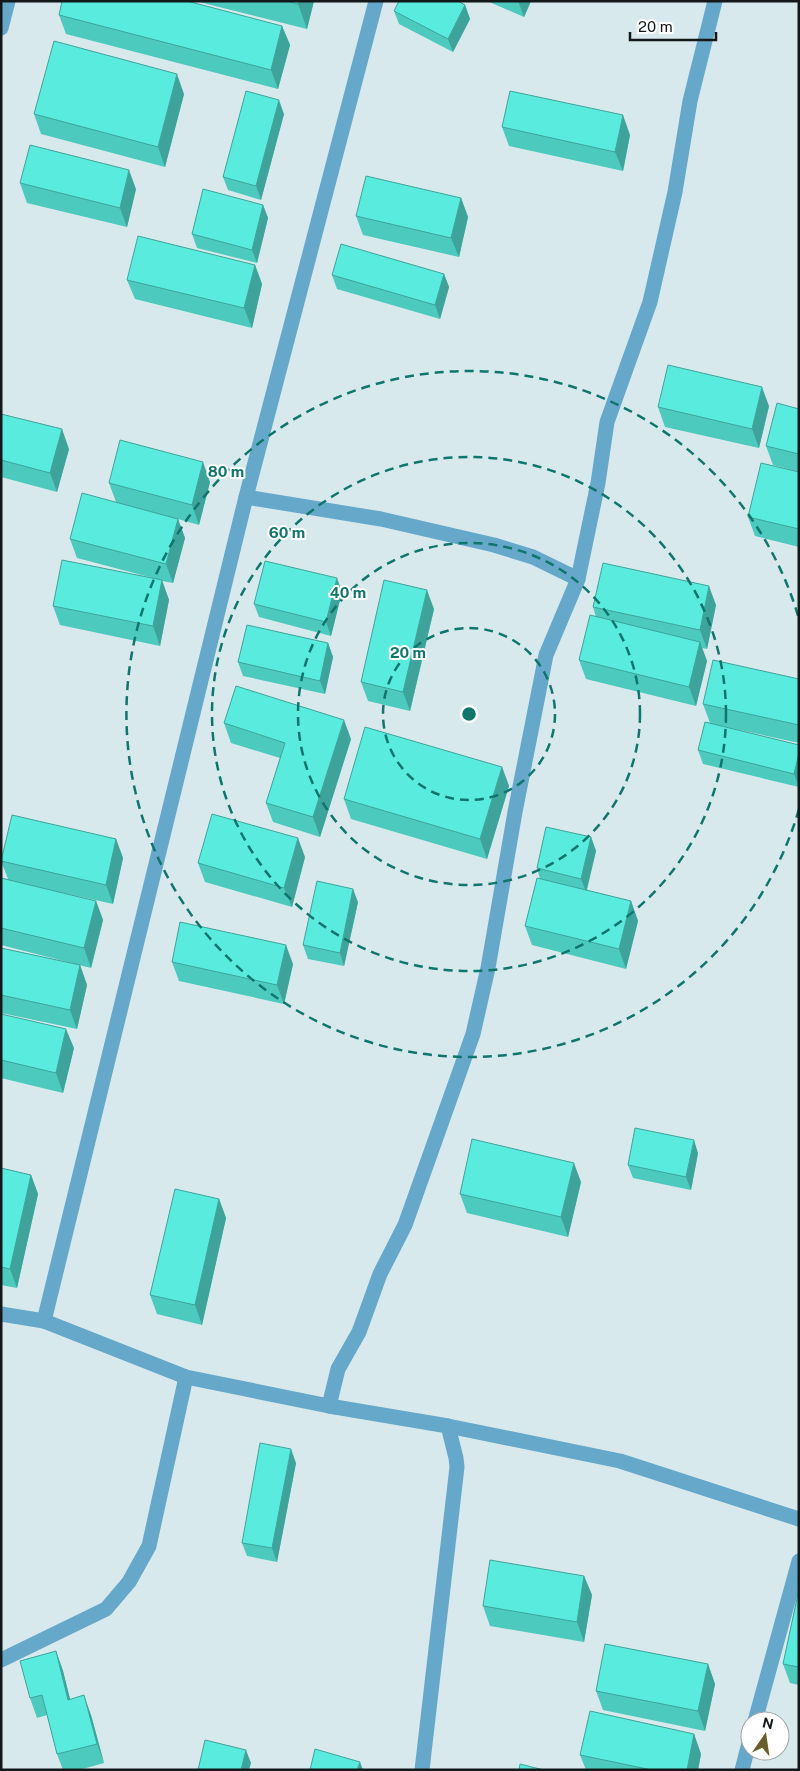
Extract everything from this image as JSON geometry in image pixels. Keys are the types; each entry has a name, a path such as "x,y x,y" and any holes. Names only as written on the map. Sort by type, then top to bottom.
{"street":[{"path":"1,28 8,1"},
{"path":"44,1321 246,497 376,1"},
{"path":"329,1406 338,1369 359,1332 380,1274 405,1225 473,1034 488,968 514,812 546,655 578,579 598,483 607,422 650,302 675,192 690,101 715,1"},
{"path":"246,497 381,519 494,545 533,556 578,579"},
{"path":"1,1314 44,1321 186,1378 329,1406 448,1426 620,1461 799,1519"},
{"path":"1,1660 106,1609 130,1582 149,1546 186,1378"},
{"path":"422,1770 457,1467 448,1426"},
{"path":"758,1711 799,1561"}],"building":[{"path":"62,1 187,1 282,26 271,70 59,15"},
{"path":"286,1 299,1 298,4"},
{"path":"399,1 458,1 465,5 448,39 394,11"},
{"path":"54,41 177,74 158,147 34,114"},
{"path":"246,91 279,100 256,186 223,177"},
{"path":"510,91 623,115 615,152 502,127"},
{"path":"30,145 129,170 120,208 20,183"},
{"path":"366,176 461,198 451,238 356,216"},
{"path":"203,189 263,205 252,250 192,234"},
{"path":"138,236 255,265 244,308 127,280"},
{"path":"341,244 444,274 435,305 332,275"},
{"path":"668,365 762,387 752,429 658,407"},
{"path":"777,403 799,409 799,454 766,446"},
{"path":"1,414 62,429 50,473 1,460"},
{"path":"120,440 203,462 192,505 109,483"},
{"path":"761,463 799,472 799,529 748,517"},
{"path":"82,493 178,519 166,564 70,539"},
{"path":"62,560 162,580 153,626 53,606"},
{"path":"265,561 337,578 326,622 254,604"},
{"path":"603,563 709,586 700,630 593,607"},
{"path":"384,580 427,590 403,692 361,682"},
{"path":"590,615 700,642 689,687 579,660"},
{"path":"247,625 328,643 320,681 238,662"},
{"path":"713,660 799,679 799,725 703,704"},
{"path":"236,686 344,720 313,817 266,803 285,743 224,723"},
{"path":"705,722 799,745 794,774 698,750"},
{"path":"365,727 502,767 480,839 344,799"},
{"path":"212,814 298,838 284,888 198,863"},
{"path":"12,815 116,839 106,885 1,861"},
{"path":"546,827 591,837 581,879 537,868"},
{"path":"1,878 96,901 84,948 1,928"},
{"path":"537,878 631,901 619,949 525,926"},
{"path":"317,881 353,889 340,953 303,945"},
{"path":"180,922 286,945 277,985 172,962"},
{"path":"1,948 80,965 70,1010 1,995"},
{"path":"1,1014 66,1029 56,1073 1,1060"},
{"path":"635,1128 694,1140 686,1177 628,1165"},
{"path":"472,1139 574,1163 561,1217 460,1194"},
{"path":"1,1168 31,1175 10,1269 1,1267"},
{"path":"175,1189 219,1199 195,1305 150,1295"},
{"path":"260,1443 291,1449 272,1548 242,1543"},
{"path":"490,1560 584,1576 577,1622 483,1606"},
{"path":"799,1589 799,1667 783,1664"},
{"path":"605,1644 708,1664 698,1711 596,1691"},
{"path":"56,1651 68,1700 84,1695 97,1744 57,1754 42,1695 30,1698 20,1661"},
{"path":"590,1711 694,1734 687,1770 652,1770 580,1755"},
{"path":"205,1740 246,1750 241,1770 198,1770"},
{"path":"315,1749 360,1762 357,1770 310,1770"},
{"path":"520,1764 544,1770 519,1770"}]}
